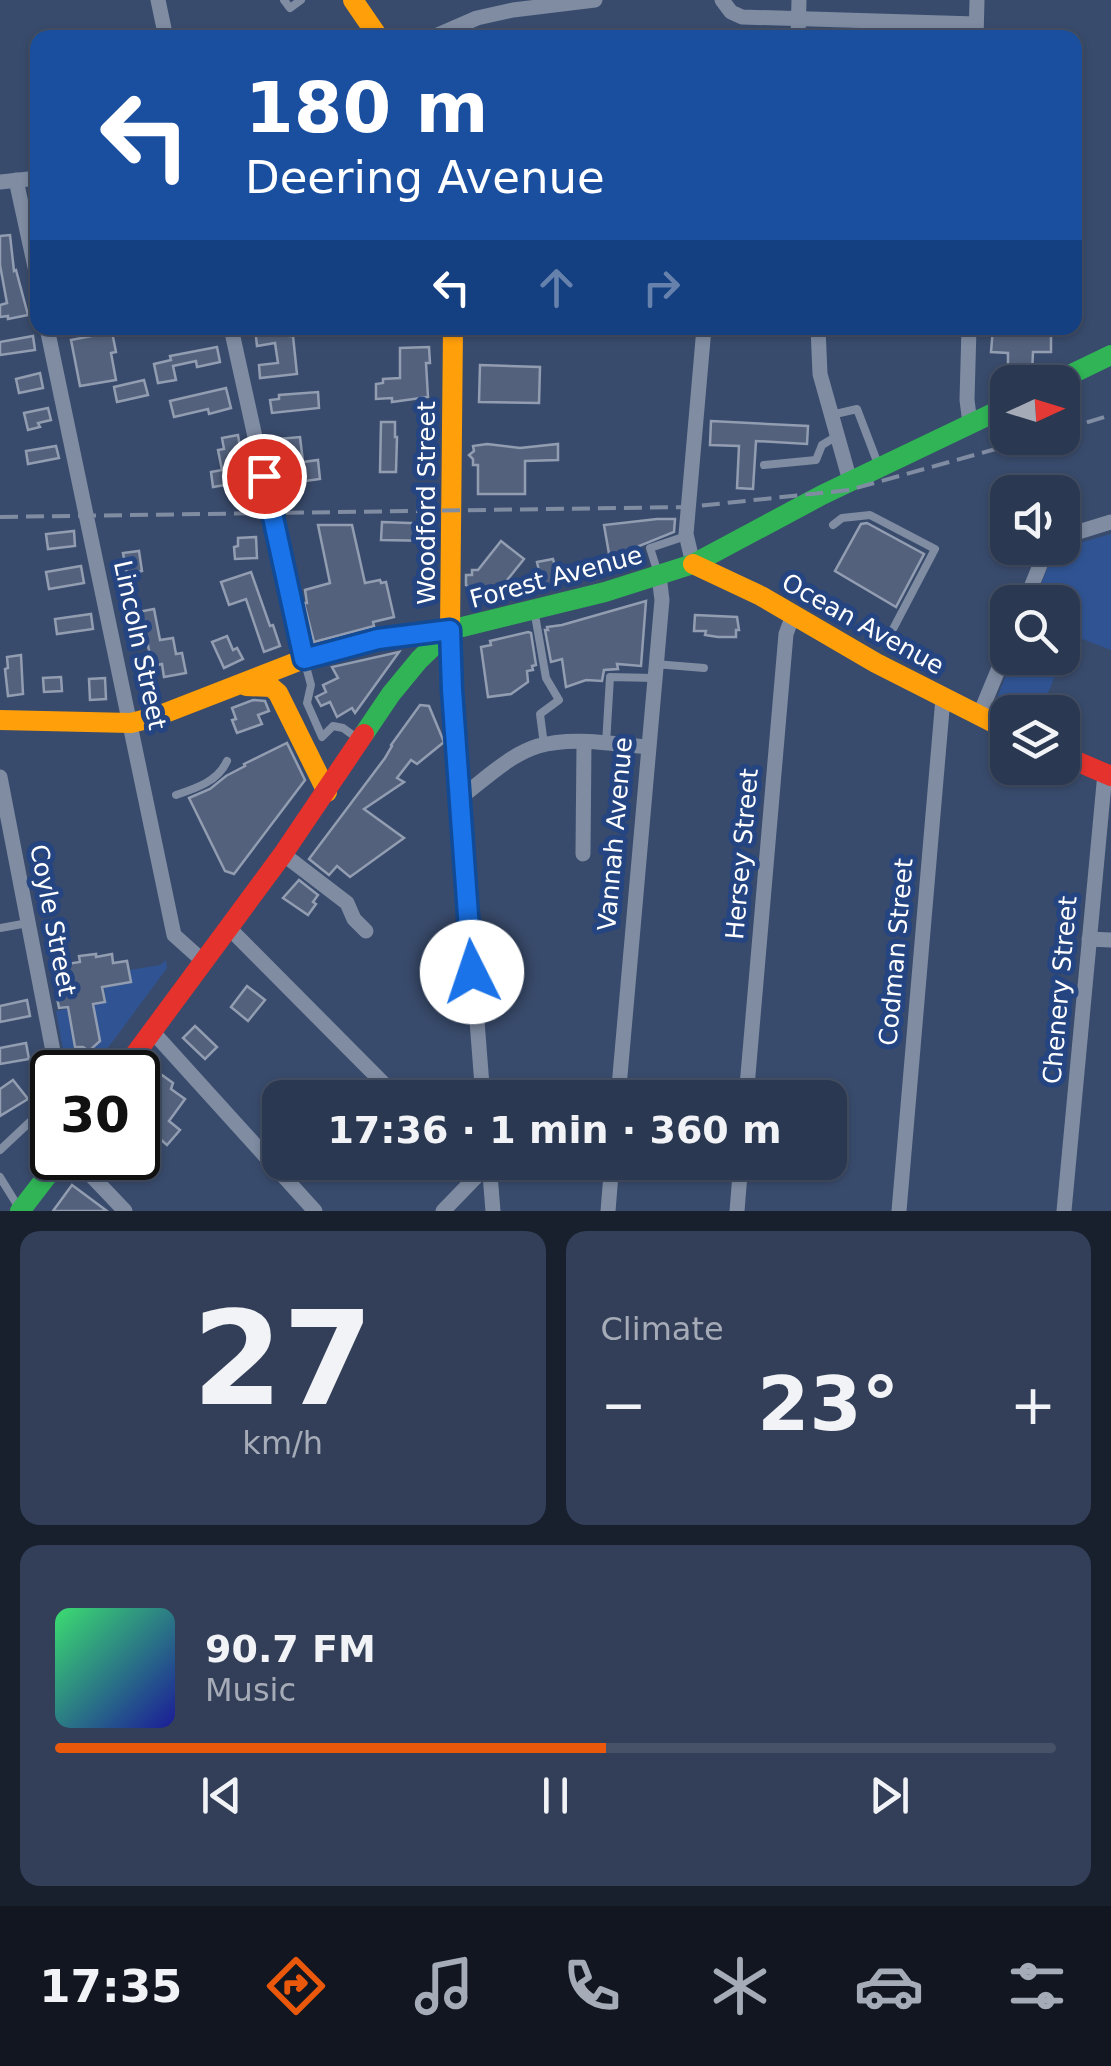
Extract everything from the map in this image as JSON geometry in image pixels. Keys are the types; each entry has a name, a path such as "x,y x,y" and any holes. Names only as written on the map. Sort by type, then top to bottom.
{"main road":[{"path":"352,0 373,30"},
{"name":"Woodford Street","path":"450,630 454,335"},
{"path":"1080,370 1111,355"},
{"name":"Forest Avenue","path":"138,1050 283,854 391,694 450,630 534,611 693,564 879,466 990,414"},
{"name":"Ocean Avenue","path":"693,564 760,596 990,721"},
{"path":"0,720 131,722 155,717 297,662 378,639 450,630"},
{"path":"278,693 297,662"},
{"path":"234,686 272,687 278,693 326,792"},
{"path":"1080,762 1108,774"},
{"path":"21,1211 44,1180"}],"street":[{"path":"158,0 164,30"},
{"path":"449,30 477,18 513,10 595,0"},
{"path":"722,0 731,12 742,17 962,30"},
{"path":"798,30 799,0"},
{"path":"976,30 977,0"},
{"path":"8,181 30,254"},
{"name":"Lincoln Street","path":"49,335 174,936 203,961"},
{"path":"232,335 297,662"},
{"path":"693,564 686,536 703,335"},
{"path":"818,335 818,362 850,481"},
{"path":"969,335 970,423"},
{"path":"1080,531 1111,522"},
{"name":"Vannah Avenue","path":"620,1080 662,595 659,576"},
{"name":"Hersey Street","path":"748,1080 786,634 793,616"},
{"name":"Woodford Street","path":"450,630 482,1080"},
{"path":"980,716 996,675"},
{"name":"Codman Street","path":"899,1211 943,698"},
{"path":"460,798 522,753 544,745 563,741 648,748"},
{"path":"583,854 584,742"},
{"name":"Chenery Street","path":"1064,1211 1108,774"},
{"name":"Coyle Street","path":"0,777 3,809 53,1050"},
{"path":"283,854 348,903 354,919 366,931"},
{"path":"228,927 380,1080"},
{"path":"1090,938 1111,940"},
{"path":"152,1032 315,1211"},
{"path":"96,1180 125,1211"},
{"path":"442,1211 476,1180"},
{"path":"487,1180 493,1211"},
{"path":"608,1211 611,1180"},
{"path":"737,1211 740,1180"}],"lane":[{"path":"297,19 287,4 301,0"},
{"path":"831,415 857,409 879,466"},
{"path":"764,465 816,460 822,446 837,436"},
{"path":"832,525 842,518 870,514 935,549 894,629"},
{"path":"659,576 650,548 686,536"},
{"path":"534,611 546,678 559,700 540,714 544,745"},
{"path":"297,662 310,685 306,703 322,737"},
{"path":"606,744 610,677 704,668"},
{"path":"308,757 334,726 360,740"},
{"path":"176,795 221,774 228,761"},
{"path":"0,928 28,923"},
{"path":"0,1150 30,1122"},
{"path":"0,1177 21,1211"}],"shaded area":[{"path":"1111,534 1111,650 1080,638 1080,585 1041,585 1049,565 1080,565 1080,543"},
{"path":"1006,675 1055,675 1047,695 998,695"},
{"path":"166,960 167,968 106,1050 91,1050 101,1042 94,1005 106,1002 104,988 131,983 130,970 160,965"},
{"path":"67,1009 74,1048 81,1048 63,1050 56,1011"}],"building":[{"path":"10,235 14,271 28,315 8,319 0,317 0,305 7,303 0,265 0,236"},
{"path":"113,335 116,380 80,386 71,340"},
{"path":"256,335 293,336 297,374 260,378 259,365 278,363 275,343 257,346"},
{"path":"992,335 1051,335 1051,352 1033,352 1032,365 1008,365 1008,353 991,352"},
{"path":"33,336 35,350 0,355 0,342"},
{"path":"217,347 220,362 197,367 196,361 173,366 176,380 158,383 154,364 171,360 170,356"},
{"path":"429,347 428,397 392,402 392,398 376,399 376,384 383,383 383,379 400,378 400,348"},
{"path":"480,365 540,367 539,403 479,402"},
{"path":"40,373 43,388 19,393 16,379"},
{"path":"144,380 148,395 117,402 114,387"},
{"path":"226,388 231,408 174,417 170,401"},
{"path":"318,392 319,408 272,413 270,400 279,399 279,395"},
{"path":"48,408 51,420 28,430 24,413"},
{"path":"711,421 808,426 807,444 756,441 753,489 737,488 739,446 710,445"},
{"path":"381,422 395,422 396,472 380,472"},
{"path":"238,435 249,481 213,487 211,472 222,470 218,450 224,449 222,438"},
{"path":"300,437 303,462 318,460 320,479 290,483 285,450 280,451 279,439"},
{"path":"558,444 558,460 525,461 525,494 478,494 478,465 473,465 469,455 473,446 520,448"},
{"path":"56,446 59,458 28,464 26,451"},
{"path":"675,519 674,532 639,546 642,562 612,571 604,525"},
{"path":"382,522 436,524 436,541 381,540"},
{"path":"867,523 924,554 896,607 835,571 861,524"},
{"path":"318,525 352,525 365,583 386,582 394,617 314,642 304,603 305,590 330,583"},
{"path":"74,531 75,546 48,549 46,534"},
{"path":"256,537 257,558 235,559 238,538"},
{"path":"501,541 524,559 496,594 496,601 488,603 466,585 466,575 478,570"},
{"path":"139,551 142,571 127,574 123,553"},
{"path":"553,559 560,585 543,589 537,562"},
{"path":"81,566 84,583 49,589 46,572"},
{"path":"251,572 280,646 264,652 246,599 229,605 221,582"},
{"path":"646,601 641,666 617,664 618,669 604,670 602,681 586,680 566,687 562,659 551,662 547,627"},
{"path":"154,609 160,640 173,638 176,654 182,653 186,673 164,677 162,664 152,666 138,612"},
{"path":"91,614 93,629 57,634 55,619"},
{"path":"695,615 737,617 736,637 694,631"},
{"path":"528,632 536,665 527,671 528,682 511,694 488,697 481,647"},
{"path":"227,636 233,650 237,648 243,659 224,668 212,642"},
{"path":"399,652 355,713 352,708 337,717 330,702 321,706 316,697 326,692 323,685 338,678 332,667"},
{"path":"21,655 23,694 8,696 7,657"},
{"path":"61,677 62,691 44,692 43,678"},
{"path":"105,678 106,699 90,700 89,679"},
{"path":"253,700 265,701 269,711 258,715 262,724 237,733 232,708"},
{"path":"420,705 429,706 444,742 417,764 411,760 397,778 404,782 364,809 404,838 350,877 337,866 329,875 309,859"},
{"path":"287,743 305,780 234,874 225,871 189,798"},
{"path":"299,880 318,895 308,915 283,898"},
{"path":"112,954 113,963 127,961 131,982 102,987 105,1002 93,1004 100,1041 90,1050 75,1047 68,1007 59,1008 56,992 64,988 60,965 80,962 79,956"},
{"path":"247,986 265,1000 248,1021 231,1007"},
{"path":"27,1000 30,1016 0,1022 0,1006"},
{"path":"195,1026 217,1047 205,1059 183,1038"},
{"path":"26,1043 29,1059 0,1064 0,1048"},
{"path":"162,1075 173,1083 171,1089 185,1099 169,1121 180,1130 167,1145 160,1139"},
{"path":"13,1080 28,1099 0,1116 0,1089"},
{"path":"72,1185 107,1211 53,1211"}],"railway":[{"path":"1080,424 1111,415"},
{"path":"0,517 688,507 849,490 990,451"}],"traffic: fast":[{"path":"1080,370 1111,355"},
{"path":"364,734 419,660 450,630 605,592 693,564 822,495 990,415"},
{"path":"20,1211 44,1180"}],"traffic: slow":[{"path":"353,0 374,30"},
{"path":"0,720 131,723 304,659 377,639 450,630 453,335"},
{"path":"693,564 761,596 876,663 990,721"},
{"path":"246,686 271,687 278,693 327,792"}],"traffic: jam":[{"path":"138,1050 283,854 364,734"},
{"path":"1080,763 1111,776"}],"route":[{"path":"264,476 304,659 378,639 450,630 472,972"}]}
